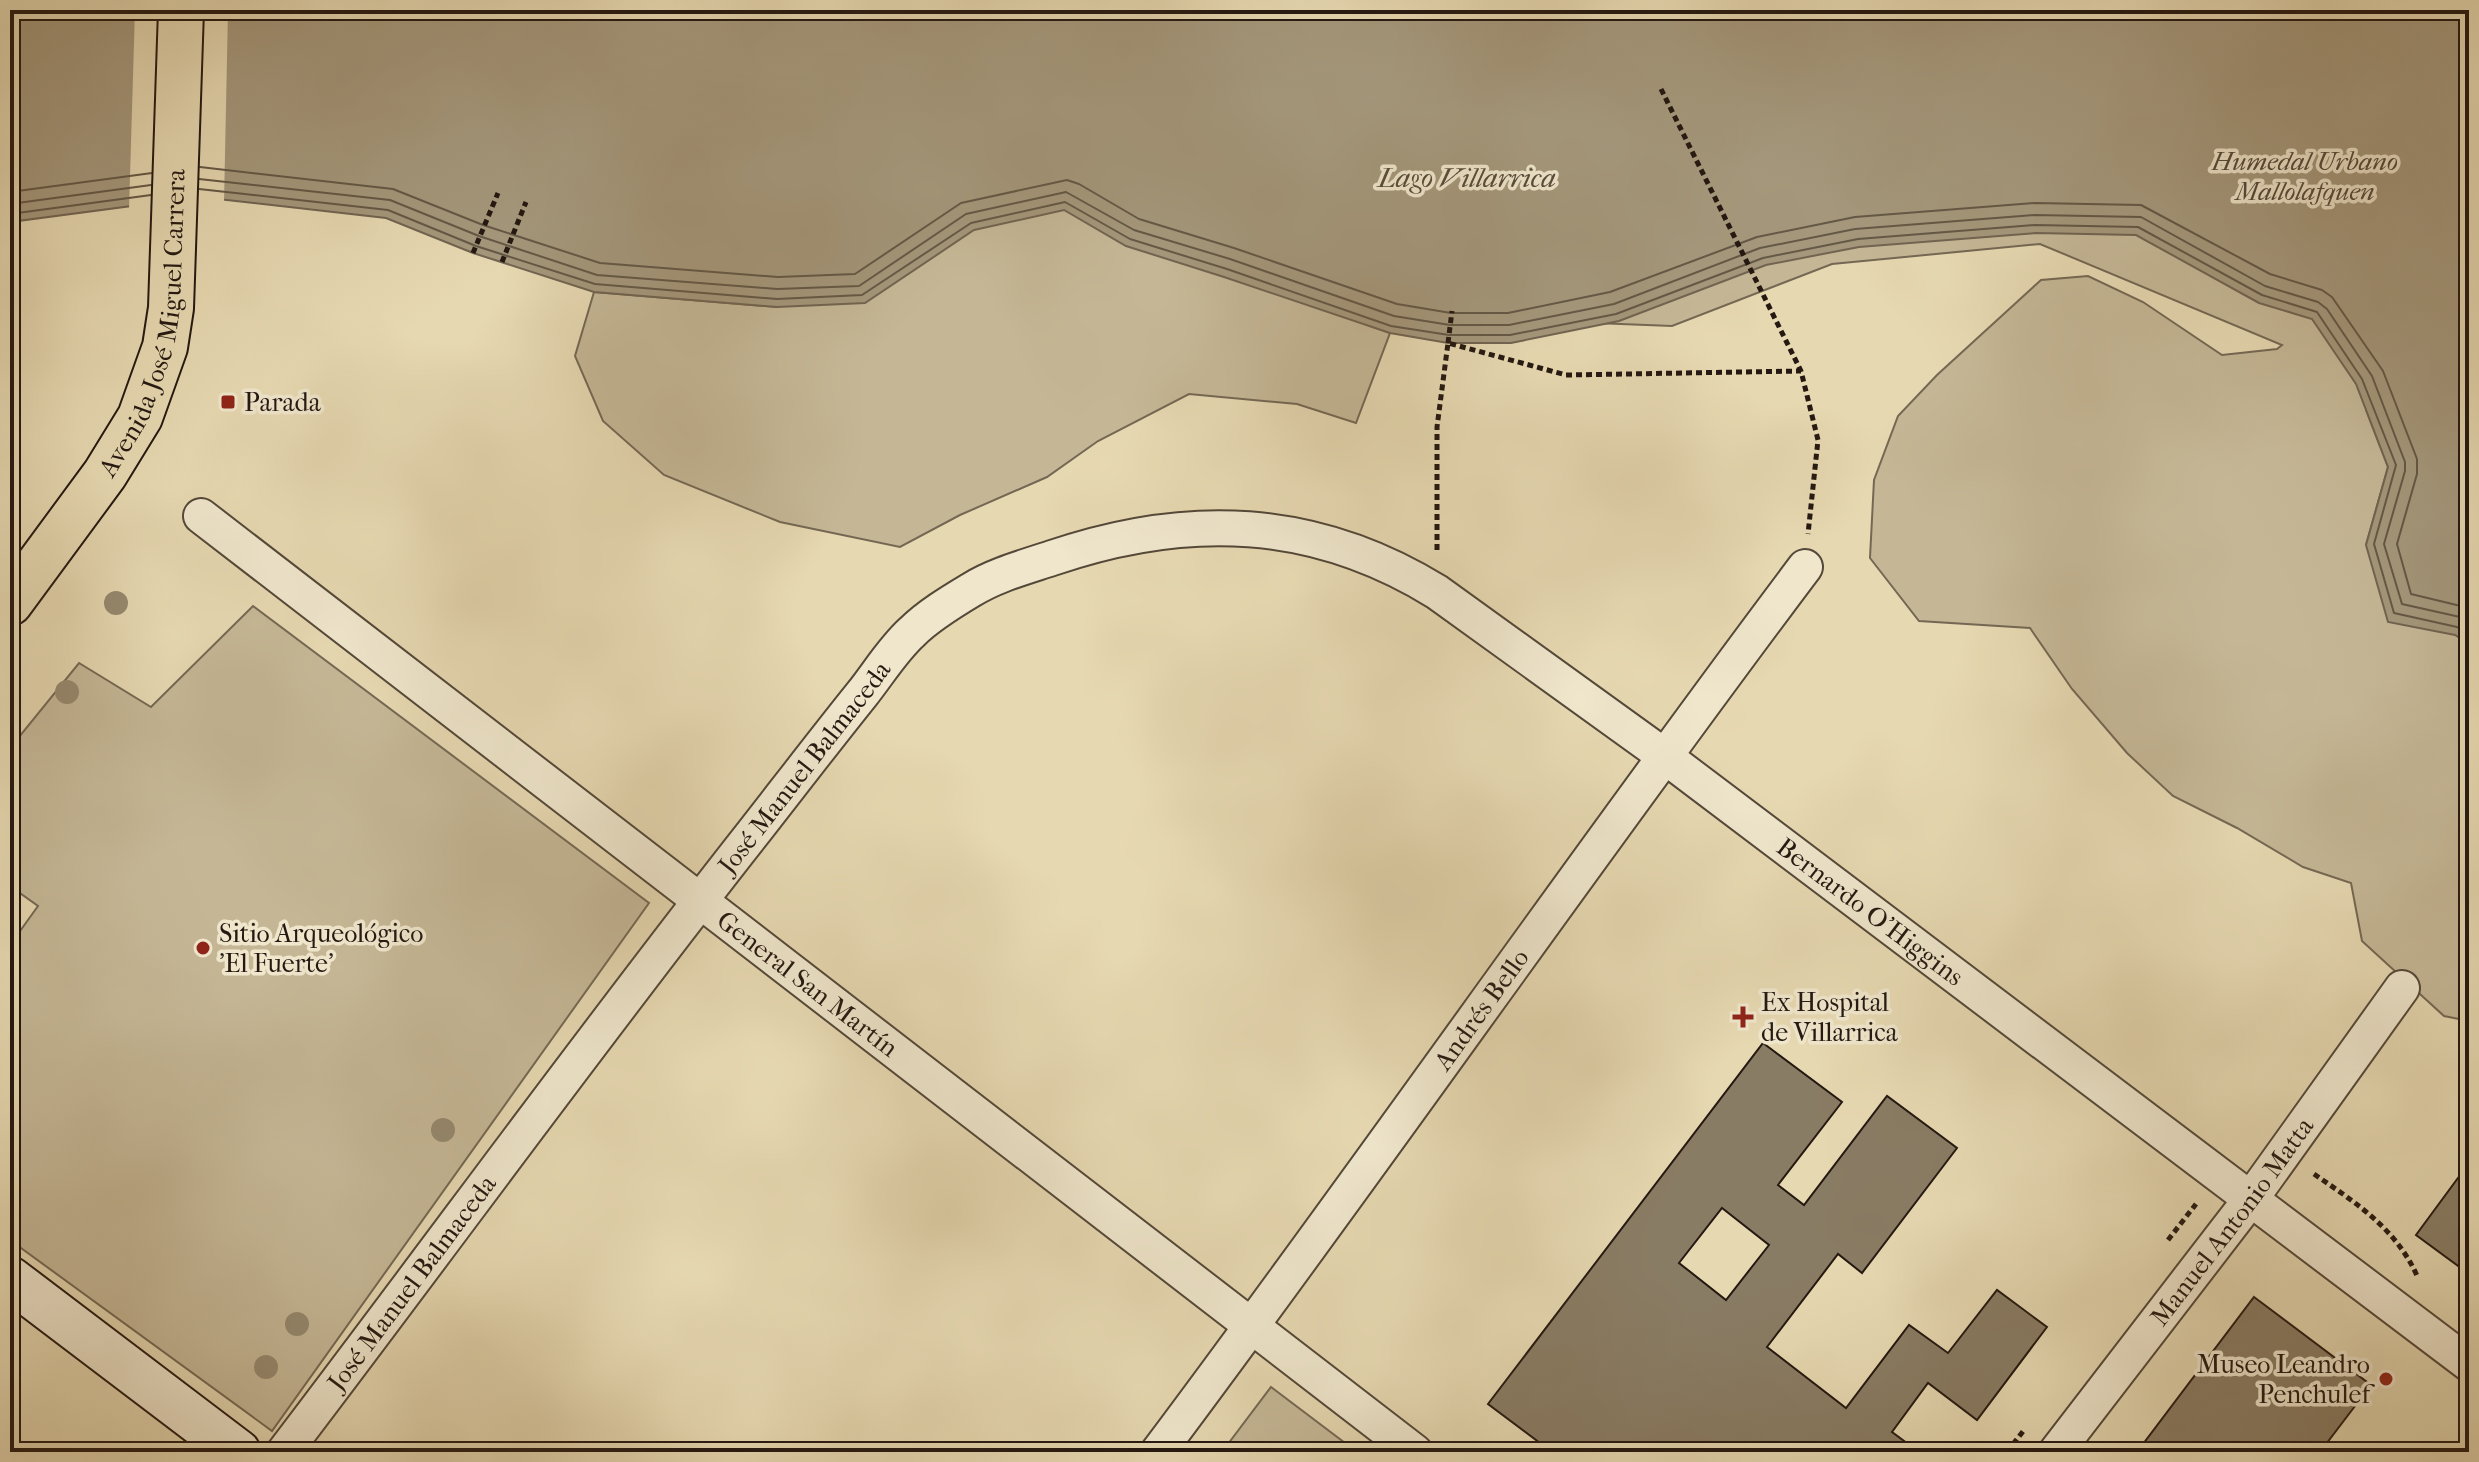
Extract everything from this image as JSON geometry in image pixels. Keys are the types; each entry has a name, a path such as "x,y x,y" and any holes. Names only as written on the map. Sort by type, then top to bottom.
{"main road":[{"name":"Avenida José Miguel Carrera","path":"10,603 105,474 140,417 165,347 171,308 181,10"},
{"path":"10,1279 238,1452"}],"street":[{"name":"General San Martín","path":"201,516 1415,1452"},
{"name":"Bernardo O'Higgins","path":"1239,528 1287,533 1335,544 1405,572 1437,592 1663,755 2469,1364"},
{"name":"José Manuel Balmaceda","path":"284,1452 700,901 912,632 973,588 1072,551 1127,538 1182,530 1239,528"},
{"name":"Andrés Bello","path":"1158,1452 1663,755 1805,567"},
{"name":"Manuel Antonio Matta","path":"2056,1452 2250,1200 2402,988"}],"path":[{"path":"1661,89 1801,371 1818,440 1805,567"},
{"path":"473,253 498,193"},
{"path":"502,262 526,202"},
{"path":"1437,592 1437,427 1452,311"},
{"path":"1448,343 1566,375 1801,371"}],"green space":[{"name":"Humedal Urbano Mallolafquen","path":"10,10 2469,10 2469,1021 2444,1016 2362,941 2351,883 2303,867 2237,828 2173,796 2127,753 2072,689 2030,628 1919,621 1870,558 1874,480 1898,416 1937,375 2041,280 2088,276 2143,302 2222,355 2277,349 2282,345 2040,244 1832,264 1672,326 1334,313 1390,333 1356,423 1297,404 1189,394 1098,441 1047,477 960,515 900,547 780,522 664,475 603,421 575,356 594,292 777,307","holes":["2366,410 2396,450 2366,545 2388,467"]},
{"path":"253,606 649,903 272,1431 10,1240 10,945 38,906 10,886 10,748 79,663 151,707"},
{"path":"1271,1387 1357,1452 1222,1452"}],"water":[{"name":"Lago Villarrica","path":"10,10 2469,10 2469,644 2455,635 2388,622 2366,545 2388,467 2356,384 2312,319 2259,303 2136,235 2036,233 1859,247 1766,265 1619,321 1511,343 1448,343 1390,333 1126,246 1064,210 974,230 865,303 777,307 594,292 473,253 386,218 200,197 10,222"}],"pier":[{"path":"135,10 228,10 224,203 200,201 129,210"}],"building":[{"path":"1763,1043 1842,1102 1778,1185 1804,1205 1887,1096 1957,1148 1862,1273 1838,1254 1767,1347 1846,1408 1909,1325 1948,1353 1997,1290 2047,1327 1977,1420 1928,1383 1892,1432 1919,1452 1552,1452 1488,1404","holes":["1722,1208 1769,1245 1726,1300 1679,1263"]},
{"path":"2469,1163 2469,1274 2416,1235"},
{"path":"2254,1297 2371,1385 2320,1452 2137,1452"}],"place":[{"name":"Parada","path":"228,402"},
{"name":"Sitio Arqueológico 'El Fuerte'","path":"203,948"},
{"name":"Ex Hospital de Villarrica","path":"1743,1017"},
{"name":"Museo Leandro Penchulef","path":"2386,1379"}]}
